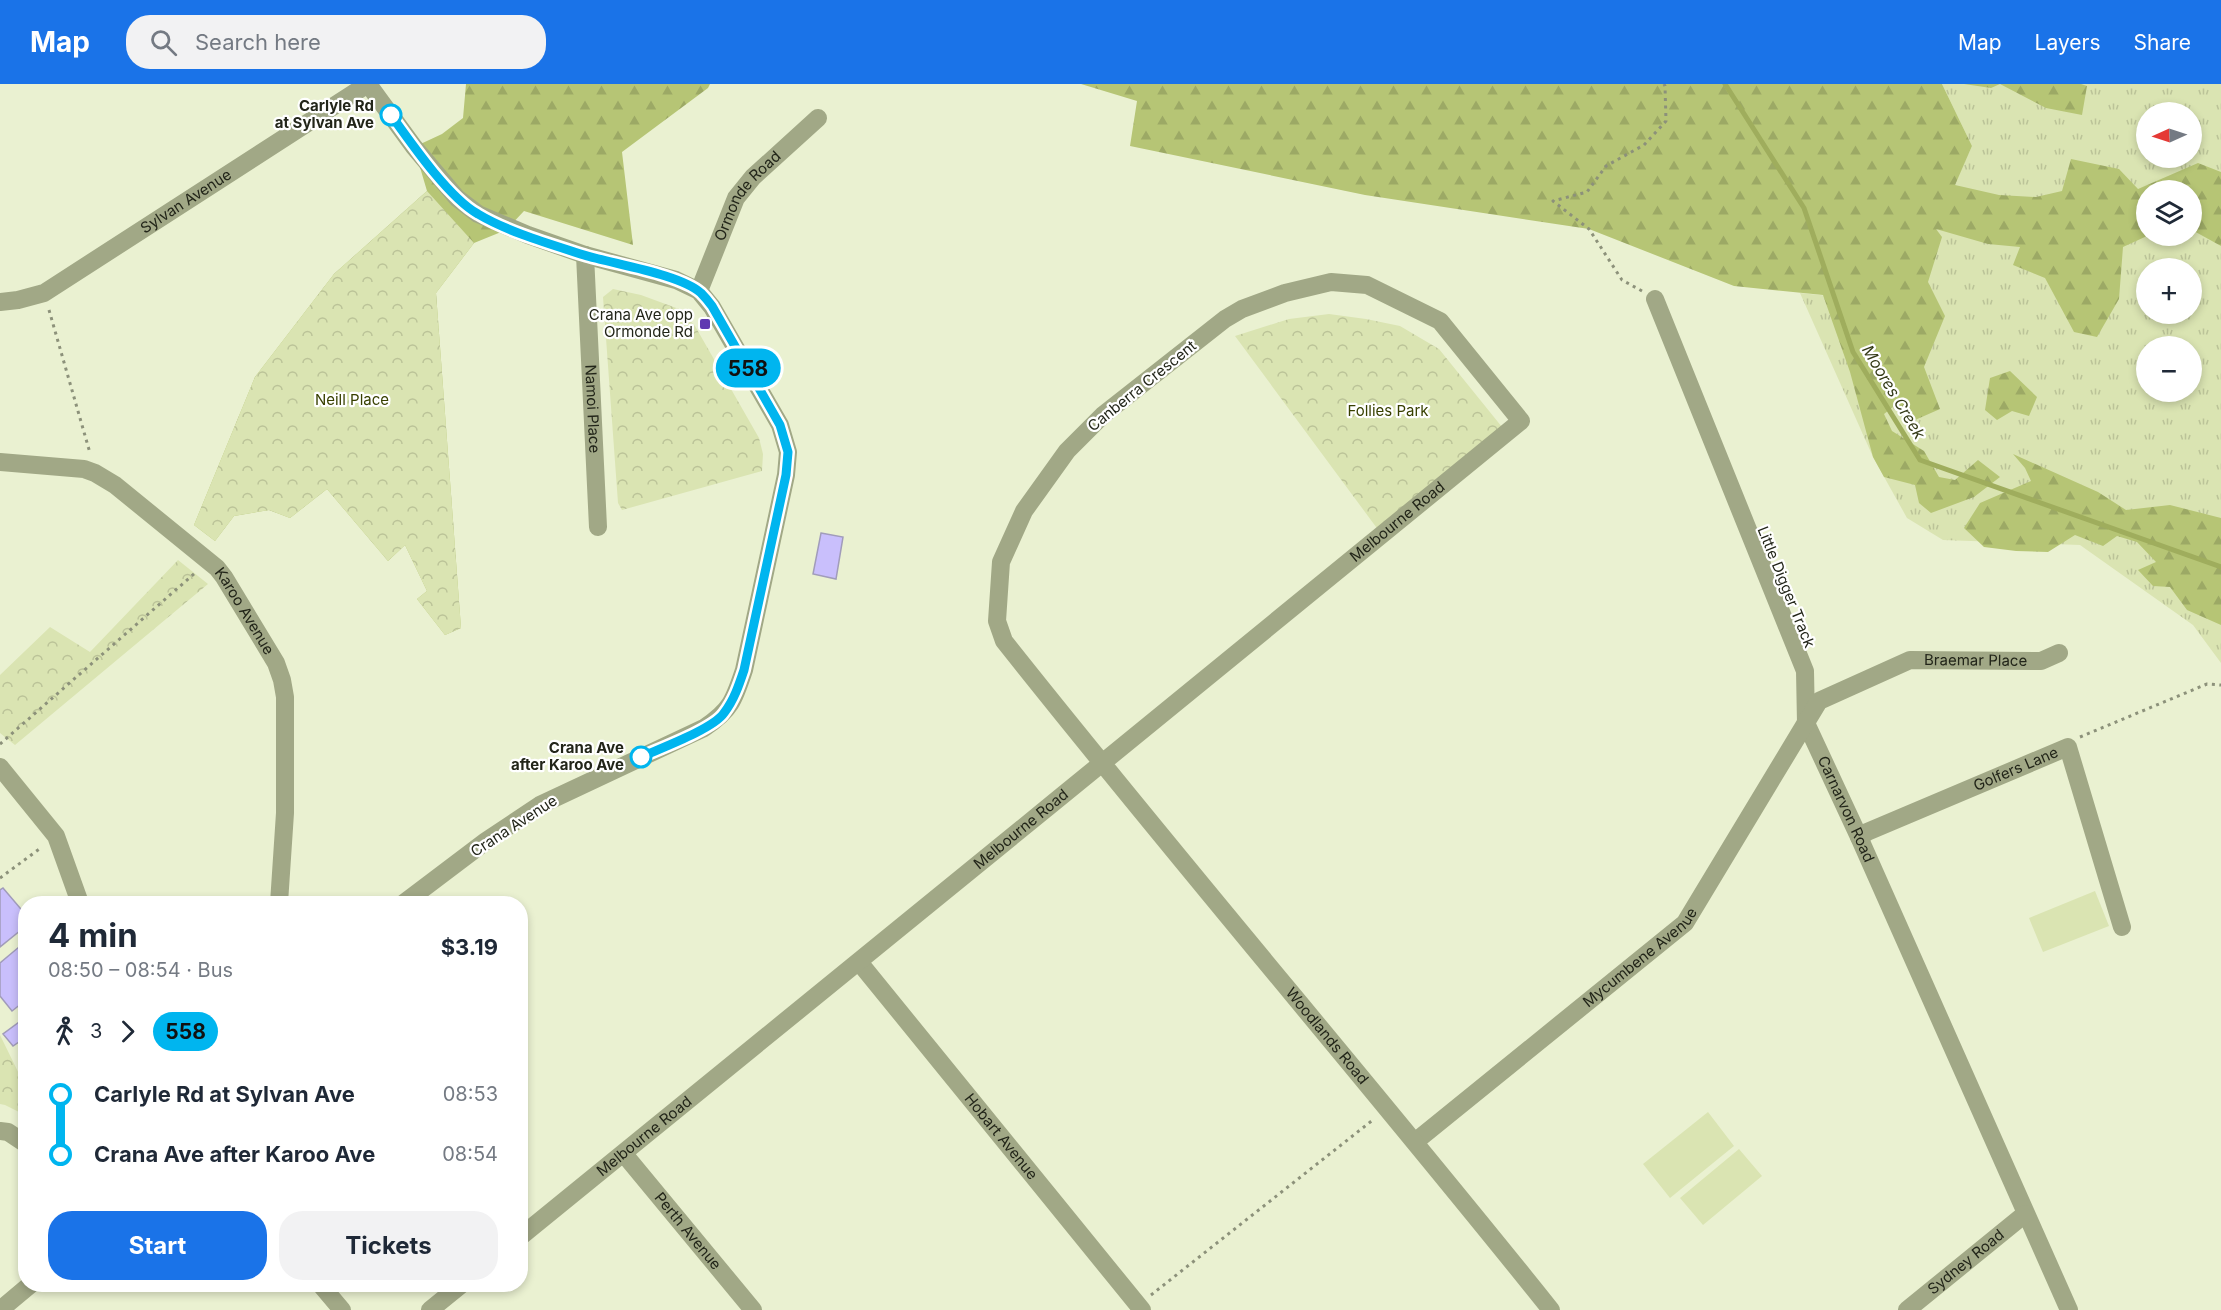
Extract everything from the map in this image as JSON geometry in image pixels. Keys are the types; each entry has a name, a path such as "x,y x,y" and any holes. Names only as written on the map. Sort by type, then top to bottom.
{"street":[{"path":"368,84 414,147 467,207 491,220 585,255 676,280 699,291"},
{"name":"Sylvan Avenue","path":"0,302 44,293 368,84"},
{"name":"Ormonde Road","path":"699,291 736,198 753,177 818,118"},
{"name":"Namoi Place","path":"585,255 598,527"},
{"name":"Canberra Crescent","path":"1101,763 1004,641 997,621 1001,561 1024,511 1067,451 1103,416 1225,319 1242,309 1285,293 1331,282 1367,285 1440,321 1521,421"},
{"name":"Crana Avenue","path":"413,896 486,841 540,805 704,728 723,715 736,694 744,670 786,475 788,452 780,425 712,306 699,291"},
{"name":"Carnarvon Road","path":"1655,299 1805,671 1806,723 1859,837 2068,1310"},
{"name":"Melbourne Road","path":"528,1231 1521,421"},
{"name":"Karoo Avenue","path":"0,462 84,469 95,473 115,486 209,561 225,577 276,663 285,697 285,813 279,896"},
{"name":"Braemar Place","path":"1806,723 1819,701 1910,660 2041,661 2059,653"},
{"name":"Mycumbene Avenue","path":"1416,1141 1684,923 1806,723"},
{"name":"Golfers Lane","path":"1859,837 2068,747 2122,927"},
{"name":"Woodlands Road","path":"1101,763 1416,1141 1551,1310"},
{"path":"0,767 56,836 77,896"},
{"name":"Hobart Avenue","path":"859,962 1140,1308"},
{"path":"0,1131 8,1132 18,1139"},
{"name":"Perth Avenue","path":"624,1154 753,1310"},
{"name":"Sydney Road","path":"1907,1310 2025,1214"},
{"path":"0,1310 21,1292"},
{"path":"327,1292 342,1310"},
{"path":"430,1310 452,1292"}],"path":[{"path":"1655,299 1622,280 1589,229 1553,201 1587,192 1606,166 1644,145 1666,121 1664,84"},
{"path":"44,293 95,473"},
{"path":"0,744 209,561"},
{"path":"2078,738 2207,684 2221,685"},
{"path":"0,878 56,836"},
{"path":"1140,1308 1388,1108"}],"green space":[{"name":"Neill Place","path":"466,84 710,84 708,88 622,152 633,245 524,211 506,230 474,243 436,293 461,628 445,635 417,599 427,591 405,545 388,561 327,489 290,518 269,510 234,516 215,541 194,525 255,377 334,274 427,191 414,147 442,134 463,118"},
{"path":"1081,84 1942,84 1972,146 1955,185 1999,195 2036,197 2062,191 2071,159 2119,169 2136,187 2136,241 2123,247 2119,299 2097,337 2074,332 2045,278 2013,265 2020,247 1988,244 1936,229 1942,237 1928,282 1945,316 1924,367 1940,409 1915,420 1897,404 1884,414 1892,431 1924,451 1939,477 1955,480 1978,460 2000,477 1974,497 1931,513 1919,503 1915,485 1884,477 1873,457 1850,372 1823,295 1734,286 1589,229 1365,195 1130,146 1137,101"},
{"path":"1942,84 2221,84 2221,663 2193,625 2080,545 1943,540 1907,518 1873,457 1800,293 1900,303 1972,146"},
{"path":"1964,84 2000,84 1991,88"},
{"path":"2000,84 2081,84 2087,86 2082,115 2046,108"},
{"path":"2202,165 2221,172 2221,246 2202,236 2202,180 2159,180 2186,168 2202,168"},
{"name":"Neill Place","path":"427,191 474,243 436,293 461,628 445,635 417,599 427,591 405,545 388,561 327,489 290,518 269,510 234,516 215,541 194,525 255,377 334,274"},
{"path":"613,289 641,295 679,309 695,326 759,438 763,454 762,471 622,510 618,503 603,297"},
{"name":"Follies Park","path":"1329,314 1400,326 1439,349 1502,427 1379,531 1235,336 1289,319"},
{"path":"2010,371 2037,397 2029,416 2012,411 1997,420 1985,410 1990,378"},
{"path":"2013,454 2098,492 2126,510 2170,505 2221,518 2221,625 2187,610 2170,587 2153,586 2138,570 2156,562 2137,542 2117,536 2103,546 2075,535 2048,552 1984,547 1964,528 1980,503 2031,481 2025,468"},
{"path":"178,560 208,584 15,745 0,733 0,675 50,627 90,652"},
{"path":"2095,891 2109,926 2043,952 2029,918"},
{"path":"0,1035 18,1072 18,1112 0,1104"},
{"path":"1708,1112 1734,1146 1670,1198 1643,1164"},
{"path":"1739,1149 1762,1176 1703,1225 1680,1198"}],"building":[{"path":"821,533 843,537 836,579 813,574"},
{"path":"3,888 18,906 18,932 0,947 0,890"},
{"path":"18,948 18,1006 12,1011 0,996 0,963"},
{"path":"18,1023 18,1043 13,1046 3,1034"}],"waterway":[{"name":"Moores Creek","path":"1725,84 1804,208 1853,352 1920,460 2221,567"}],"bus line":[{"name":"558","path":"391,115 414,147 457,198 478,214 585,255 676,280 699,291 712,306 780,425 788,452 786,475 744,670 736,694 723,715 704,728 641,757"}],"place":[{"name":"Carlyle Rd at Sylvan Ave","path":"391,115"},
{"name":"Crana Ave opp Ormonde Rd","path":"705,324"},
{"name":"Crana Ave after Karoo Ave","path":"641,757"}]}
